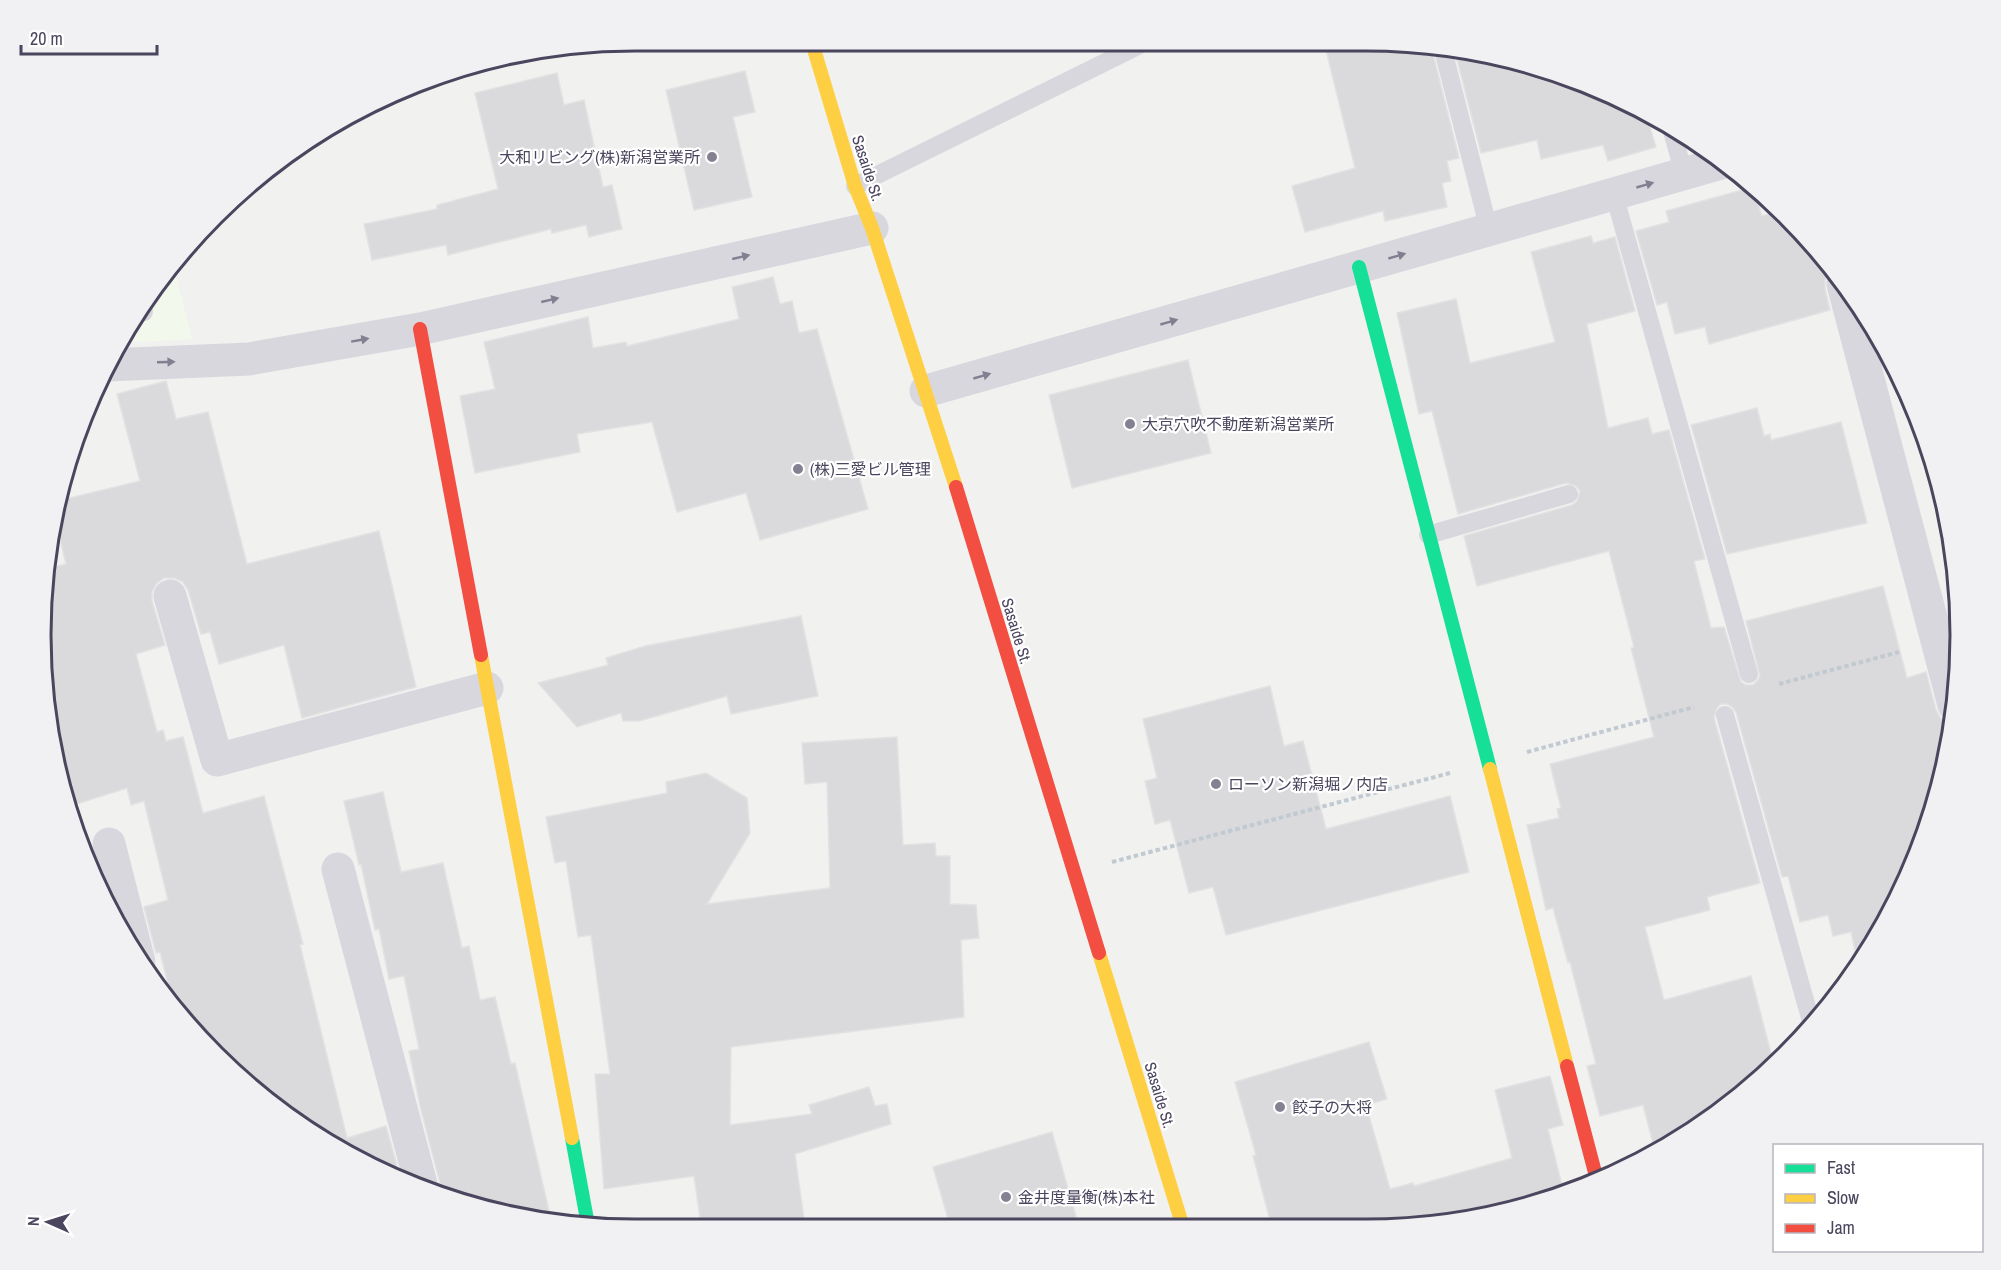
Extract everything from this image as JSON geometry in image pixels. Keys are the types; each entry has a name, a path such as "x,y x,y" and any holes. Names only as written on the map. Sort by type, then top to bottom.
{"street":[{"name":"Sasaide St.","path":"814,51 855,186 872,228 926,391 1181,1219"},
{"path":"926,391 1713,166"},
{"path":"118,365 249,359 420,329 872,228"},
{"path":"1359,267 1595,1172"},
{"path":"1849,306 1948,682"},
{"path":"420,329 586,1217"},
{"path":"171,596 217,760 487,688"},
{"path":"109,844 131,930"},
{"path":"338,869 419,1178"}],"lane":[{"path":"855,186 1128,51"},
{"path":"1445,56 1489,230"},
{"path":"1674,139 1684,174"},
{"path":"1614,194 1749,674"},
{"path":"1428,535 1569,494"},
{"path":"1725,715 1809,1015"}],"shaded area":[{"path":"176,274 192,339 129,342"}],"building":[{"path":"1326,51 1404,52 1433,55 1459,158 1447,161 1451,181 1442,183 1447,207 1385,221 1383,211 1305,232 1292,186 1355,168"},
{"path":"1457,58 1517,71 1589,95 1649,124 1656,147 1608,161 1603,145 1541,159 1537,140 1481,153"},
{"name":"大和リビング(株)新潟営業所","path":"745,71 755,112 733,117 752,197 694,210 666,90"},
{"path":"557,73 564,105 584,100 603,187 612,185 622,229 589,237 586,225 552,233 551,229 448,255 446,245 372,260 364,224 437,209 437,205 498,189 475,93"},
{"path":"1743,190 1758,202 1762,216 1770,214 1779,222 1827,277 1825,289 1830,310 1709,344 1705,327 1675,334 1667,302 1657,305 1636,231 1669,222 1666,211"},
{"path":"1591,236 1593,243 1615,237 1635,311 1587,324 1608,428 1648,418 1652,434 1669,430 1705,559 1694,561 1711,628 1724,627 1741,682 1753,685 1760,676 1746,621 1883,586 1907,678 1926,672 1936,710 1944,720 1930,786 1906,858 1890,893 1856,953 1851,932 1833,936 1828,915 1800,922 1788,876 1782,877 1736,712 1727,704 1721,704 1717,708 1714,718 1760,883 1707,897 1710,910 1645,927 1664,1000 1751,976 1771,1055 1722,1098 1653,1144 1643,1105 1600,1116 1587,1066 1596,1064 1570,962 1568,963 1553,908 1546,910 1527,825 1559,818 1557,809 1561,808 1550,764 1654,737 1609,551 1477,586 1464,536 1572,505 1577,501 1580,491 1576,486 1566,483 1458,514 1432,411 1419,414 1397,313 1456,299 1470,363 1555,342 1531,252"},
{"path":"773,277 780,304 792,301 799,333 817,329 868,509 760,540 746,493 677,512 652,422 577,434 580,452 475,473 460,396 495,389 484,342 588,317 593,348 626,342 627,346 739,319 732,287"},
{"name":"大京穴吹不動産新潟営業所","path":"1188,360 1211,453 1072,488 1049,395"},
{"path":"166,381 176,419 208,412 247,564 379,531 416,687 302,718 284,645 219,664 210,632 201,634 188,590 183,582 174,578 164,578 157,583 152,592 152,601 165,645 136,654 157,732 163,730 166,741 183,737 203,813 264,796 303,944 300,945 347,1138 386,1126 398,1169 343,1141 279,1098 222,1048 196,1020 169,986 160,952 156,953 144,907 168,900 144,801 131,805 127,788 76,804 62,749 56,711 52,673 52,597 55,567 66,564 60,537 67,498 140,481 117,394"},
{"path":"1757,408 1764,436 1770,434 1771,440 1841,422 1867,523 1727,554 1691,425"},
{"path":"801,616 818,696 731,714 727,696 639,721 623,721 621,713 577,727 538,683 608,665 606,658 645,646"},
{"path":"1270,686 1284,746 1303,741 1326,829 1450,796 1469,872 1226,935 1213,887 1189,893 1170,820 1155,824 1145,781 1157,778 1143,719"},
{"path":"897,737 903,845 935,843 936,856 950,856 950,904 976,905 979,938 961,940 964,1017 731,1047 730,1125 812,1114 809,1105 869,1087 875,1106 887,1104 891,1124 795,1154 804,1219 700,1219 694,1176 604,1189 595,1074 610,1074 591,935 578,937 566,861 555,863 546,817 667,793 666,782 706,773 747,798 750,833 707,904 830,888 827,782 805,784 802,743"},
{"path":"383,792 401,872 443,863 462,948 469,946 480,1000 495,997 511,1064 515,1063 549,1211 521,1208 440,1185 409,1051 419,1049 404,976 389,979 379,929 375,930 361,864 359,865 344,801"},
{"path":"1369,1042 1387,1099 1366,1105 1390,1189 1413,1183 1414,1186 1512,1158 1495,1090 1550,1076 1563,1125 1548,1129 1562,1185 1480,1208 1442,1214 1404,1218 1270,1219 1253,1156 1256,1155 1235,1082"},
{"name":"金井度量衡(株)本社","path":"1052,1132 1077,1219 948,1219 933,1167"}],"traffic: fast":[{"path":"1359,267 1490,769"},
{"path":"572,1138 587,1217"}],"traffic: slow":[{"path":"814,51 855,186 872,228 956,487"},
{"path":"481,655 572,1138"},
{"path":"1490,769 1567,1066"},
{"path":"1099,953 1181,1219"}],"traffic: jam":[{"path":"420,329 481,655"},
{"path":"956,487 1099,953"},
{"path":"1567,1066 1595,1172"}],"place":[{"name":"大和リビング(株)新潟営業所","path":"712,157"},
{"name":"大京穴吹不動産新潟営業所","path":"1130,424"},
{"name":"(株)三愛ビル管理","path":"798,469"},
{"name":"ローソン新潟堀ノ内店","path":"1216,784"},
{"name":"餃子の大将","path":"1280,1107"},
{"name":"金井度量衡(株)本社","path":"1006,1197"}]}
